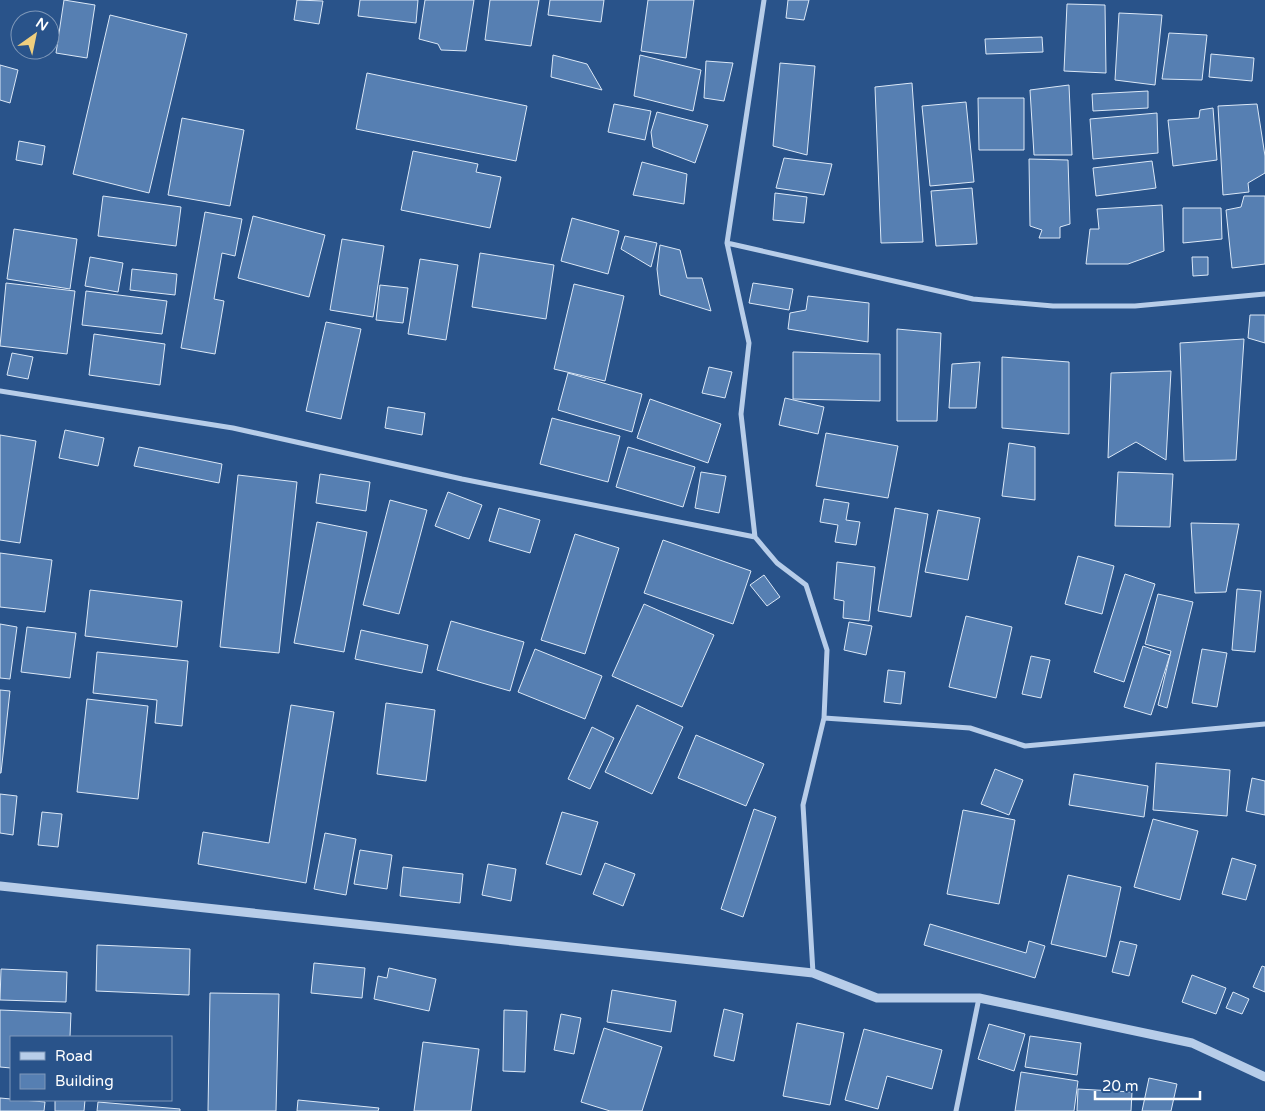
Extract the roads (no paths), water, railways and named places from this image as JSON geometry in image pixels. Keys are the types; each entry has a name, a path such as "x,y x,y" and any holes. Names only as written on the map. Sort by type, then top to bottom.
{"street":[{"path":"764,0 727,243 749,343 740,414 755,537 777,563 806,585 827,650 824,718 803,805 813,973"},
{"path":"727,243 973,299 1053,306 1135,306 1265,294"},
{"path":"0,391 232,428 462,479 755,537"},
{"path":"824,718 970,728 1025,746 1265,724"},
{"path":"0,886 813,973 877,998 979,998 1192,1043 1265,1077"},
{"path":"956,1111 979,998"}]}
